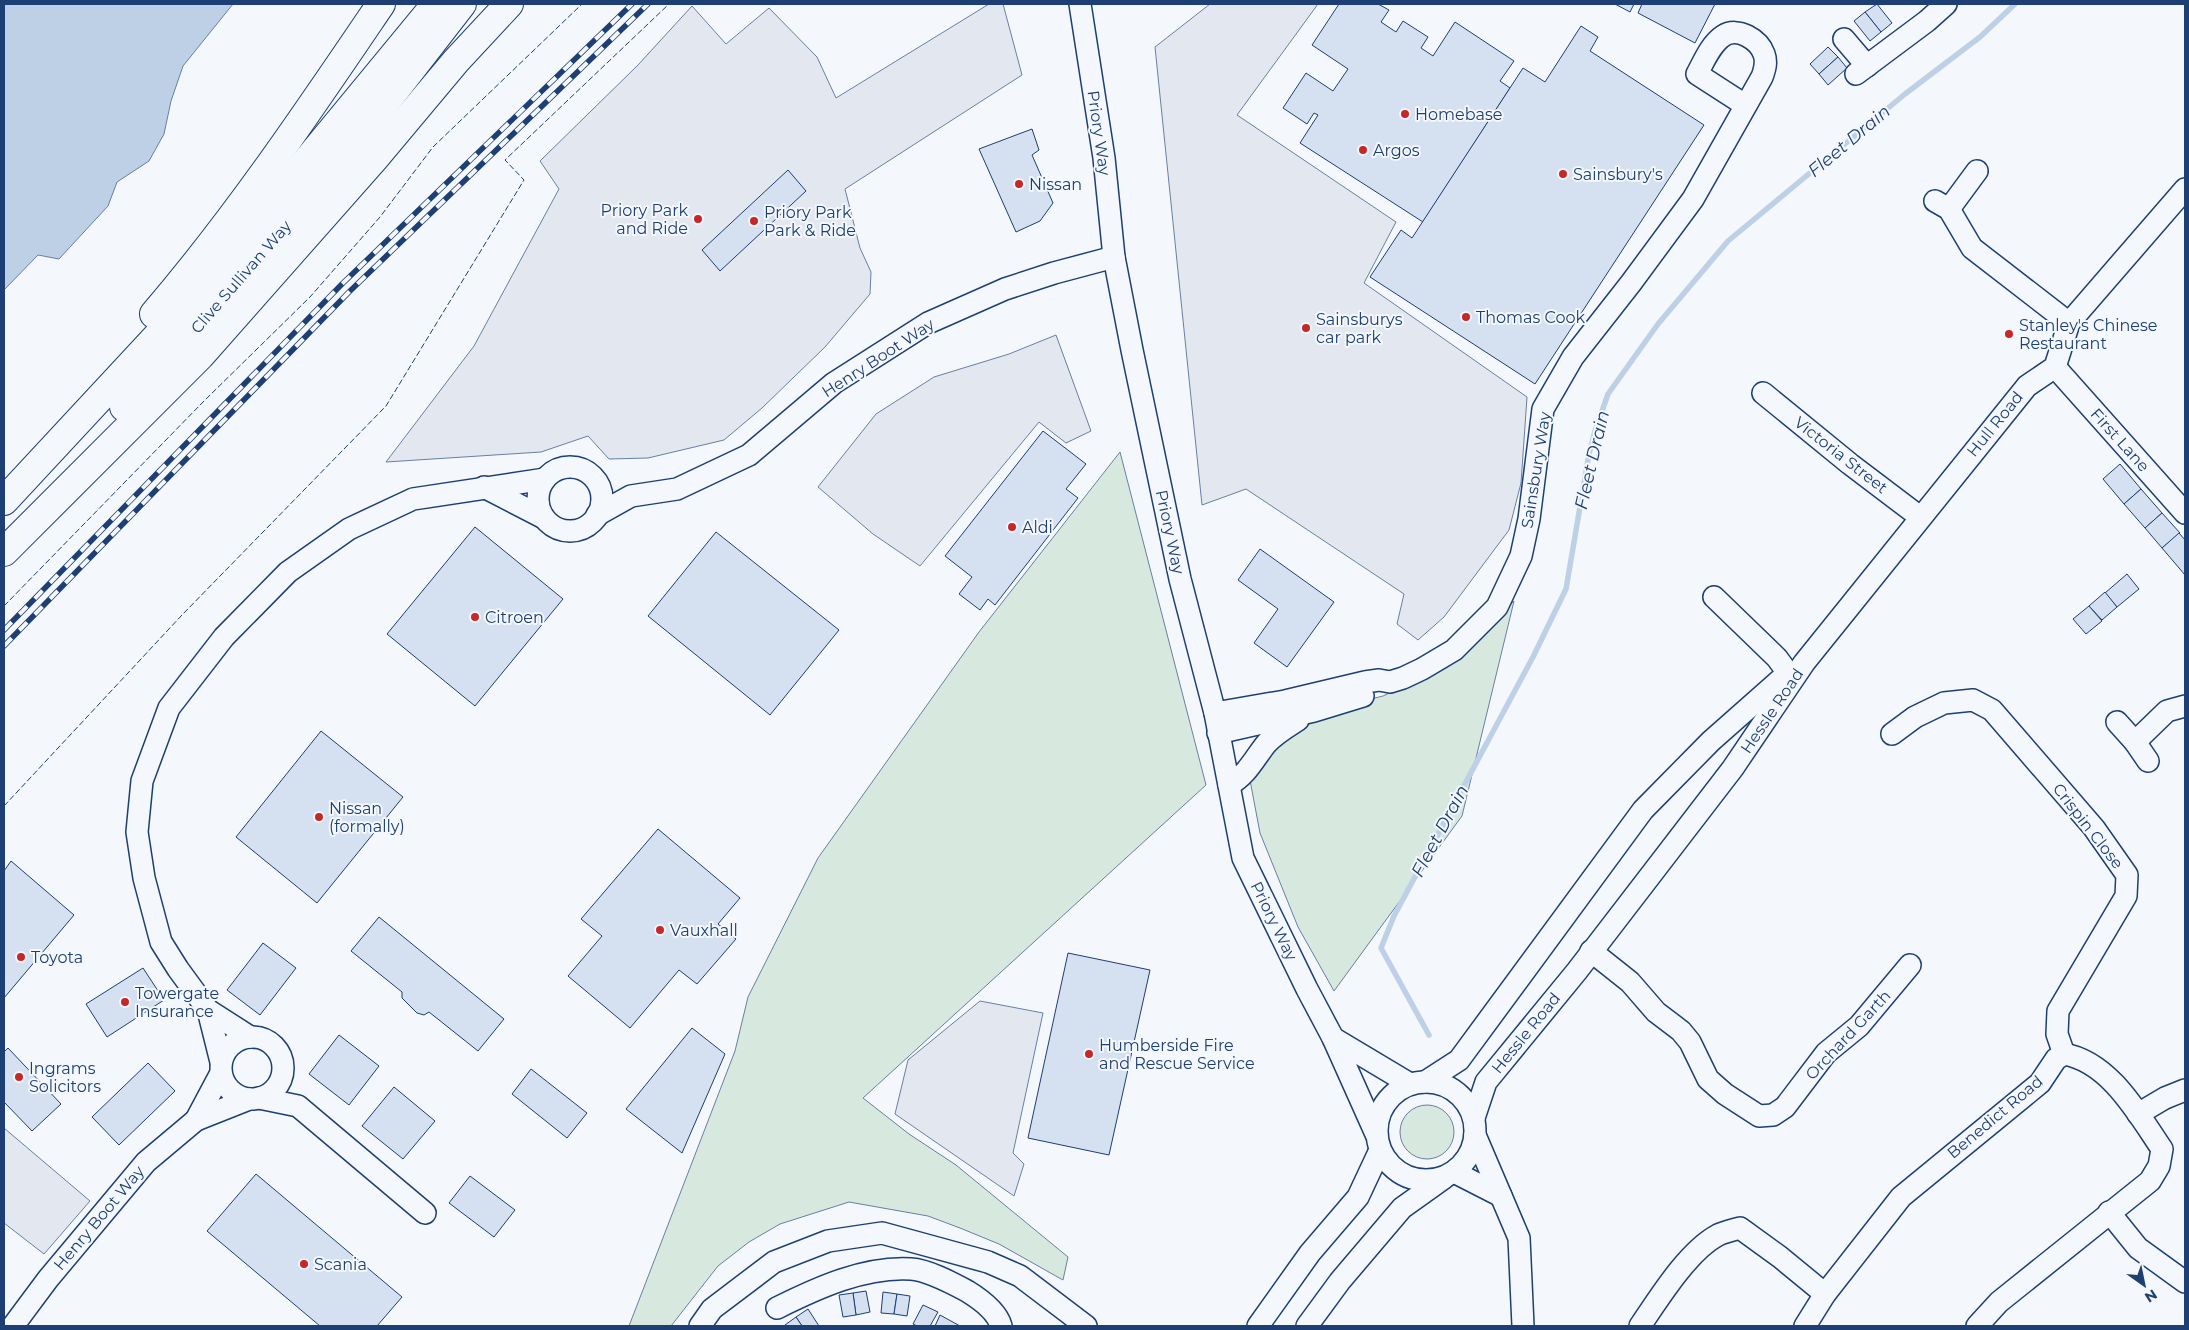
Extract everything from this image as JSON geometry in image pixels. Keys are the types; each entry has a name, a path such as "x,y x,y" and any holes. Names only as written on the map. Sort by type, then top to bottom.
{"highway":[{"path":"4,490 192,269 283,148 381,4"},
{"name":"Clive Sullivan Way","path":"4,501 201,289 436,4"},
{"name":"Clive Sullivan Way","path":"4,536 175,352 334,169 462,4"},
{"path":"4,552 200,356 374,159 456,61 509,4"}],"street":[{"name":"Priory Way","path":"1080,4 1104,158 1114,257 1180,579 1217,723 1243,858 1307,989 1334,1038 1378,1142"},
{"path":"1844,39 1861,70 1946,4"},
{"name":"Sainsbury Way","path":"1217,723 1314,712 1376,692 1386,687 1390,682 1422,669 1454,650 1497,607 1521,556 1529,519 1544,409 1573,358 1632,283 1694,199 1746,105"},
{"path":"1978,171 1942,205 1972,248 2069,323"},
{"path":"2055,367 2069,323 2185,189"},
{"name":"Henry Boot Way","path":"631,496 677,489 749,455 834,383 928,323 1006,289 1054,273 1114,257"},
{"name":"First Lane","path":"2055,367 2185,512"},
{"name":"Hull Road","path":"1796,668 2027,386 2055,367"},
{"name":"Victoria Street","path":"1763,393 1850,464 1920,517"},
{"path":"544,518 539,509 538,498 540,488 545,479 553,472 563,468 579,469 631,496"},
{"path":"484,487 544,518 552,525 571,531 590,523 597,515 601,506 601,495 598,485 592,476"},
{"path":"250,1037 208,1010 178,969 162,942 144,878 137,832 142,781 170,708 224,637 296,566 349,529 413,499 545,479"},
{"path":"597,515 631,496"},
{"path":"1714,597 1777,658 1796,668"},
{"name":"Hessle Road","path":"1475,1127 1486,1082 1591,951 1733,768 1796,668"},
{"name":"Hessle Road","path":"1418,1083 1459,1060 1643,810 1711,741 1796,668"},
{"name":"Sainsbury Way","path":"1217,723 1284,701 1365,682 1385,680 1390,682"},
{"name":"Crispin Close","path":"1892,734 1915,717 1944,703 1972,700 1992,710 2094,828 2127,875 2126,896 2058,1011 2057,1034 2064,1054"},
{"path":"2136,742 2167,711 2185,706"},
{"path":"1229,785 1244,774 1276,734 1314,712"},
{"path":"2117,722 2136,742 2148,761"},
{"name":"Orchard Garth","path":"1591,951 1630,982 1656,1012 1681,1031 1690,1042 1708,1079 1753,1113 1765,1116 1779,1112 1785,1107 1826,1053 1859,1026 1910,965"},
{"path":"208,1010 224,1082 231,1090 239,1096 298,1106"},
{"path":"196,1120 221,1067 225,1052 231,1045 240,1039 250,1037 270,1042 279,1054 298,1106 425,1213"},
{"name":"Priory Way","path":"1334,1038 1418,1083"},
{"path":"1978,1326 1999,1302 2150,1181 2159,1166 2162,1149 2138,1114 2104,1073 2075,1056 2064,1054"},
{"name":"Benedict Road","path":"1805,1326 1825,1294 1901,1197 2040,1083 2056,1059 2064,1054"},
{"path":"196,1120 268,1094 276,1087 281,1078 283,1068"},
{"path":"1258,1326 1310,1253 1358,1197 1378,1142 1378,1118 1384,1104 1396,1092 1418,1083 1442,1084 1456,1092 1467,1104 1501,1196 1519,1238 1523,1326"},
{"path":"2138,1114 2165,1098 2185,1090"},
{"name":"Henry Boot Way","path":"13,1326 48,1279 146,1162 196,1120"},
{"path":"1307,1326 1340,1281 1402,1208 1451,1174 1468,1156 1475,1127"},
{"path":"1378,1142 1388,1164 1401,1174 1416,1180 1433,1180 1451,1174 1501,1196"},
{"path":"2109,1212 2138,1248 2185,1282"},
{"path":"1640,1326 1664,1290 1700,1248 1718,1235 1740,1228 1780,1256 1825,1294"},
{"path":"700,1326 712,1309 774,1262 828,1242 882,1233 988,1262 1020,1276 1086,1326"},
{"path":"778,1308 820,1297 867,1273 912,1269 949,1281 978,1297 998,1317 1001,1326"}],"shaded area":[{"name":"Priory Park and Ride","path":"989,4 1003,4 1022,75 845,189 860,248 871,272 870,294 825,347 762,408 724,440 648,458 609,459 588,436 541,452 386,462 474,346 559,189 540,161 638,65 692,6 726,44 769,8 817,57 836,98"},
{"name":"Sainsburys car park","path":"1210,4 1318,4 1237,115 1396,222 1364,283 1527,397 1521,483 1509,530 1444,617 1418,640 1397,624 1404,594 1246,489 1202,505 1155,47"},
{"path":"1056,335 1091,431 1066,443 1039,422 920,566 873,534 818,487 876,414 934,377 1009,354"},
{"path":"1120,452 1206,785 863,1098 909,1134 956,1165 1068,1257 1063,1280 999,1244 928,1216 849,1202 780,1224 749,1242 718,1266 671,1326 629,1326 735,1051 748,997 818,858 979,632"},
{"path":"1514,601 1462,816 1334,991 1298,927 1260,833 1246,759 1267,724 1383,696 1442,668"},
{"path":"980,1001 1043,1013 1013,1153 1024,1164 1014,1196 895,1114 908,1060"},
{"path":"1422,1105 1432,1105 1442,1109 1450,1117 1454,1132 1450,1147 1442,1155 1432,1159 1422,1159 1412,1155 1404,1147 1400,1137 1400,1127 1404,1117 1412,1109"},
{"path":"4,1128 90,1201 44,1254 4,1223"}],"water":[{"path":"4,4 233,4 183,66 171,101 164,134 149,161 117,182 108,206 59,259 38,255 4,290"}],"building":[{"name":"Homebase","path":"1339,4 1378,4 1389,10 1381,22 1396,32 1403,21 1428,37 1421,48 1433,56 1455,22 1514,61 1500,81 1510,88 1423,222 1300,143 1318,115 1314,113 1307,124 1283,108 1306,73 1333,91 1348,69 1312,45"},
{"path":"1615,4 1634,4 1630,12"},
{"path":"1642,4 1715,4 1695,43 1638,13"},
{"path":"1877,4 1892,23 1881,32 1865,12"},
{"path":"1865,12 1881,32 1870,41 1854,21"},
{"name":"Sainsbury's","path":"1581,26 1598,37 1590,51 1704,125 1535,384 1370,277 1401,230 1412,238 1523,68 1545,82"},
{"path":"1828,47 1838,57 1819,74 1810,64"},
{"path":"1838,57 1847,68 1828,85 1819,74"},
{"path":"1032,129 1039,150 1032,155 1053,203 1040,221 1016,232 979,149"},
{"name":"Priory Park Park & Ride","path":"788,170 806,191 720,271 702,250"},
{"name":"Aldi","path":"1043,431 1086,464 1066,489 1078,498 995,605 988,599 980,610 959,594 972,577 945,556"},
{"path":"2120,464 2141,489 2124,504 2103,479"},
{"path":"2141,489 2162,513 2145,528 2124,504"},
{"path":"2162,513 2180,533 2162,548 2145,528"},
{"name":"Citroen","path":"475,527 563,599 475,706 387,634"},
{"path":"716,532 839,630 770,715 648,616"},
{"path":"2179,533 2185,540 2185,575 2162,548"},
{"path":"1260,549 1334,602 1287,667 1254,643 1278,609 1238,580"},
{"path":"2127,574 2139,589 2117,607 2105,593"},
{"path":"2105,592 2117,607 2102,620 2089,606"},
{"path":"2089,606 2102,621 2086,634 2073,619"},
{"name":"Nissan (formally)","path":"321,731 403,797 317,903 236,837"},
{"name":"Vauxhall","path":"658,829 740,898 718,924 736,939 697,984 679,970 630,1028 568,976 602,936 581,919"},
{"name":"Toyota","path":"11,861 74,915 4,998 4,871"},
{"path":"379,917 504,1019 478,1051 429,1012 424,1015 417,1013 402,998 402,992 351,951"},
{"path":"263,943 296,968 260,1015 227,990"},
{"name":"Humberside Fire and Rescue Service","path":"1068,953 1150,970 1109,1155 1028,1138"},
{"name":"Towergate Insurance","path":"143,968 164,1000 107,1037 86,1004"},
{"path":"692,1028 725,1054 682,1153 626,1109"},
{"path":"339,1035 379,1066 349,1105 309,1074"},
{"name":"Ingrams Solicitors","path":"8,1048 61,1104 32,1131 4,1102 4,1052"},
{"path":"148,1063 175,1091 119,1145 92,1117"},
{"path":"531,1069 587,1113 567,1138 512,1094"},
{"path":"394,1087 435,1121 403,1159 362,1126"},
{"name":"Scania","path":"256,1174 402,1297 377,1326 320,1326 207,1231"},
{"path":"470,1176 515,1210 494,1237 449,1203"},
{"path":"866,1291 870,1312 856,1315 853,1293"},
{"path":"883,1292 897,1294 894,1314 881,1313"},
{"path":"853,1293 856,1315 843,1317 839,1295"},
{"path":"897,1294 910,1296 907,1316 894,1314"},
{"path":"923,1305 938,1312 930,1326 917,1326 913,1324"},
{"path":"808,1309 819,1326 802,1326 796,1317"},
{"path":"940,1315 960,1326 935,1326"},
{"path":"796,1317 802,1326 785,1325"}],"waterway":[{"name":"Fleet Drain","path":"1429,1035 1381,948 1394,916 1533,657 1566,589 1589,454 1608,394 1658,324 1728,241 1905,94 1980,37 2015,4"}],"railway":[{"path":"4,630 342,284 632,4"},
{"path":"4,646 350,291 648,4"}],"fence":[{"path":"4,606 204,401 310,297 380,217 433,147 582,4"},
{"path":"4,806 182,615 386,406 524,180 505,160 669,4"}],"place":[{"name":"Homebase","path":"1405,114"},
{"name":"Argos","path":"1363,150"},
{"name":"Sainsbury's","path":"1563,174"},
{"name":"Nissan","path":"1019,184"},
{"name":"Priory Park and Ride","path":"698,219"},
{"name":"Priory Park Park & Ride","path":"754,221"},
{"name":"Thomas Cook","path":"1466,317"},
{"name":"Sainsburys car park","path":"1306,328"},
{"name":"Stanley's Chinese Restaurant","path":"2009,334"},
{"name":"Aldi","path":"1012,527"},
{"name":"Citroen","path":"475,617"},
{"name":"Nissan (formally)","path":"319,817"},
{"name":"Vauxhall","path":"660,930"},
{"name":"Toyota","path":"21,957"},
{"name":"Towergate Insurance","path":"125,1002"},
{"name":"Humberside Fire and Rescue Service","path":"1089,1054"},
{"name":"Ingrams Solicitors","path":"19,1077"},
{"name":"Scania","path":"304,1264"}]}
